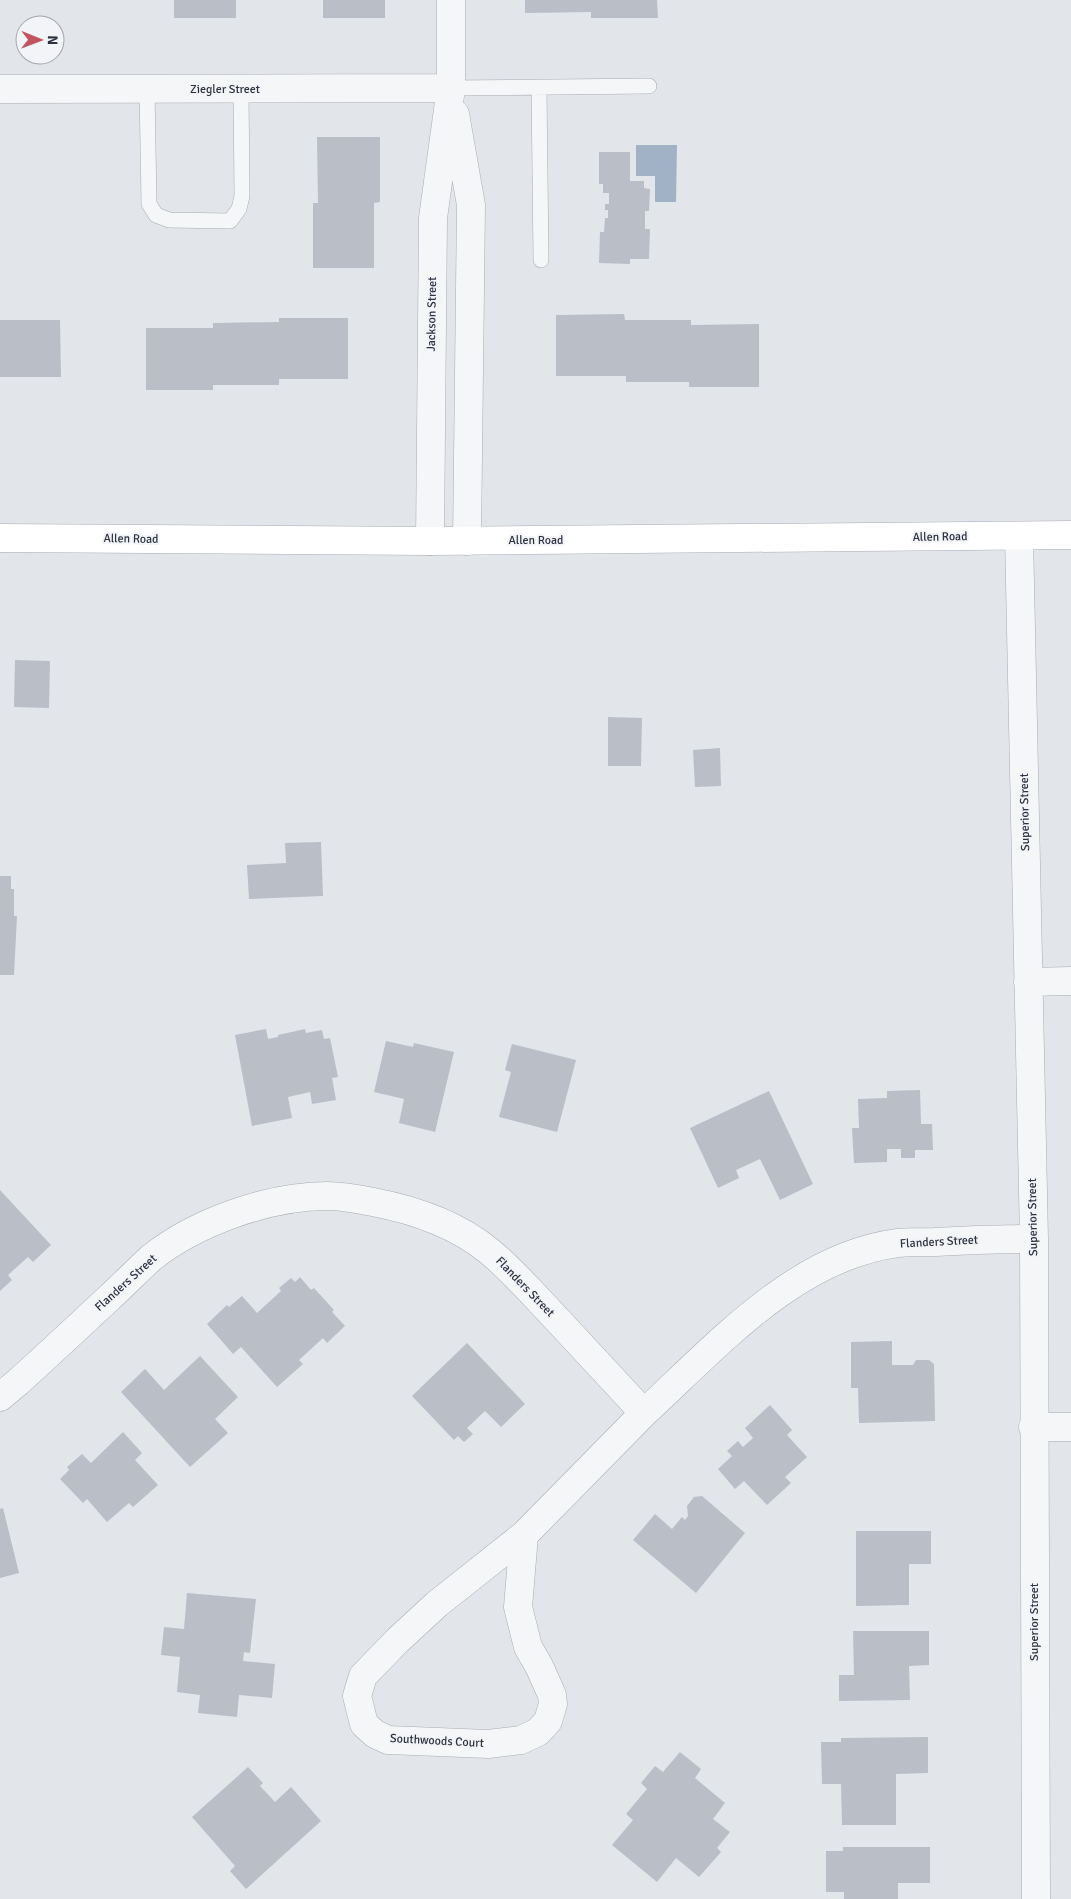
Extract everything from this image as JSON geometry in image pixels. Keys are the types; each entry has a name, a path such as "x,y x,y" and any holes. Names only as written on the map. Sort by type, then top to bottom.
{"main road":[{"name":"Allen Road","path":"0,538 467,541 1071,535"}],"street":[{"name":"Jackson Street","path":"430,541 433,218 451,88 451,0"},
{"name":"Jackson Street","path":"451,88 470,205 467,541"},
{"name":"Ziegler Street","path":"0,89 451,88"},
{"name":"Superior Street","path":"1019,536 1034,1239 1033,1427 1036,1899"},
{"path":"1028,982 1071,981"},
{"name":"Flanders Street","path":"0,1397 26,1376 152,1258 210,1224 253,1207 293,1198 329,1196 386,1205 422,1214 472,1238 514,1274 644,1413 778,1293 839,1259 897,1243 1034,1239"},
{"name":"Southwoods Court","path":"524,1535 518,1607 528,1647 552,1695 553,1704 548,1721 538,1732 521,1740 488,1744 388,1740 375,1734 364,1724 360,1711 357,1696 363,1676 437,1604 524,1535 644,1413"},
{"path":"1033,1427 1071,1427"}],"lane":[{"path":"451,88 648,86"},
{"path":"539,87 541,260"},
{"path":"147,89 149,204 156,215 169,220 230,221 239,209 242,196 241,88"}],"water":[{"path":"636,145 677,145 676,202 655,202 655,176 636,176"}],"building":[{"path":"174,0 236,0 236,18 174,18"},
{"path":"323,0 385,0 385,18 323,18"},
{"path":"525,0 657,0 658,18 591,18 591,12 525,13"},
{"path":"317,137 380,137 380,202 374,203 374,268 313,268 313,203 318,203"},
{"path":"599,152 630,152 630,181 644,181 644,188 650,189 649,211 645,211 645,229 650,229 649,259 630,259 630,264 599,263 600,232 604,232 605,218 608,218 608,210 605,210 605,204 609,204 609,193 603,193 603,184 599,184"},
{"path":"624,314 625,320 691,320 691,325 759,324 759,387 689,387 689,382 626,382 626,376 556,376 556,315"},
{"path":"279,318 348,318 348,379 279,379 279,385 213,385 213,390 146,390 146,328 213,328 213,323 279,322"},
{"path":"0,320 60,320 61,377 0,377"},
{"path":"15,660 50,661 49,708 14,707"},
{"path":"608,717 642,718 641,766 608,766"},
{"path":"720,748 721,786 695,787 693,750"},
{"path":"321,842 323,896 249,899 247,865 286,863 285,843"},
{"path":"0,876 11,876 11,889 14,889 14,916 17,916 14,975 0,975"},
{"path":"266,1029 268,1039 305,1029 306,1033 322,1030 324,1039 330,1038 338,1077 332,1078 336,1100 312,1104 310,1092 288,1097 292,1118 252,1126 235,1035"},
{"path":"386,1041 413,1047 414,1043 454,1052 435,1132 399,1123 404,1099 374,1092"},
{"path":"512,1044 576,1060 557,1132 499,1117 511,1072 505,1070"},
{"path":"920,1090 921,1124 932,1124 933,1150 915,1150 915,1158 901,1158 901,1149 887,1149 887,1162 854,1163 852,1128 859,1128 858,1099 887,1098 887,1091"},
{"path":"769,1091 813,1184 780,1200 760,1159 736,1170 739,1178 718,1188 690,1128"},
{"path":"0,1190 51,1245 33,1262 28,1257 8,1275 12,1280 0,1291"},
{"path":"300,1277 311,1290 314,1288 334,1310 332,1312 345,1326 327,1343 323,1338 299,1360 303,1364 277,1387 241,1347 233,1354 207,1324 227,1305 229,1307 242,1296 257,1313 281,1291 279,1288 291,1278 295,1282"},
{"path":"892,1341 892,1365 913,1365 916,1360 929,1360 934,1364 935,1421 859,1423 858,1388 851,1388 851,1342"},
{"path":"467,1343 525,1404 501,1427 485,1411 467,1428 473,1434 464,1442 458,1436 454,1440 412,1396"},
{"path":"200,1356 238,1397 215,1419 228,1433 190,1467 121,1392 145,1369 164,1390"},
{"path":"770,1405 792,1430 787,1435 807,1457 785,1477 791,1483 767,1505 744,1481 735,1489 718,1469 732,1456 727,1451 738,1441 743,1447 753,1438 745,1428"},
{"path":"123,1432 142,1453 135,1460 158,1485 133,1507 129,1503 107,1522 87,1499 83,1503 60,1479 69,1470 67,1467 82,1454 91,1463"},
{"path":"702,1496 745,1533 696,1593 633,1540 655,1514 672,1529 682,1517 685,1520 688,1516 687,1506 694,1497"},
{"path":"3,1508 19,1573 0,1578 0,1509"},
{"path":"856,1531 931,1531 931,1564 909,1564 909,1605 856,1606"},
{"path":"187,1593 256,1599 250,1653 244,1652 243,1661 275,1664 272,1698 239,1695 237,1717 198,1713 200,1695 177,1692 180,1657 161,1655 164,1627 184,1629"},
{"path":"853,1631 929,1631 929,1665 909,1666 910,1700 839,1701 839,1675 854,1675"},
{"path":"928,1737 928,1773 896,1774 896,1825 842,1825 841,1784 822,1784 821,1742 841,1742 841,1738"},
{"path":"680,1752 701,1769 695,1778 725,1803 713,1819 730,1832 717,1848 721,1852 699,1877 676,1858 657,1882 612,1845 633,1820 626,1814 647,1789 641,1783 655,1766 663,1772"},
{"path":"248,1767 263,1783 260,1786 275,1802 291,1787 321,1821 246,1889 230,1871 235,1866 192,1817"},
{"path":"843,1847 930,1847 930,1883 898,1883 898,1899 844,1899 844,1892 826,1892 826,1851 843,1851"}]}
